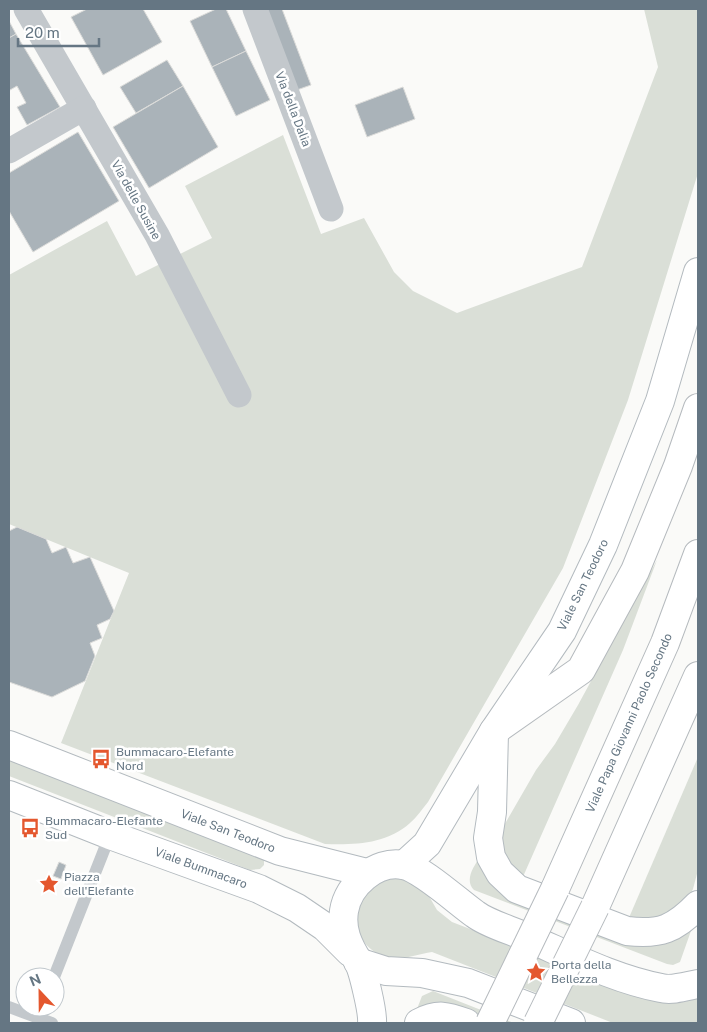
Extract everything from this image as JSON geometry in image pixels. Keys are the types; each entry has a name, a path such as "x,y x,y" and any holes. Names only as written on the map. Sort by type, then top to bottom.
{"main road":[{"name":"Viale San Teodoro","path":"404,865 427,844 494,732 562,631 603,545 660,402 698,272"},
{"path":"698,408 678,466 635,571 581,670 494,732 492,812 488,838 491,857 500,873 517,889 627,931 643,933 666,930 685,919 698,905"},
{"name":"Viale Papa Giovanni Paolo Secondo","path":"490,1023 555,889 665,643 698,554"},
{"path":"538,1023 595,907 698,676"},
{"name":"Viale San Teodoro","path":"9,746 280,851 367,873"},
{"name":"Viale Bummacaro","path":"9,796 259,889 297,908 325,927 355,958"},
{"path":"372,1023 366,990 342,926 344,909 352,891 367,873 386,865 404,865 427,877 477,916 619,976 663,989 698,984"},
{"path":"355,958 386,970 422,973 468,983 571,1023"},
{"path":"420,1023 431,1017 448,1016 466,1023"}],"street":[{"name":"Via delle Susine","path":"26,9 157,235 239,396"},
{"name":"Via della Dalia","path":"255,9 331,209"},
{"path":"9,151 84,108"}],"lane":[{"path":"58,967 110,835"}],"shaded area":[{"path":"644,9 698,9 698,173 628,400 563,568 428,802 413,821 391,835 370,842 325,844 61,743 129,573 9,524 9,275 107,221 136,276 212,238 185,186 283,135 321,234 364,218 394,272 413,291 457,313 582,267 658,67"},
{"path":"657,560 623,650 522,879 517,876 500,849 502,829 536,770 555,744 578,705"},
{"path":"698,757 698,870 693,889 687,902 664,919 628,920"},
{"path":"9,759 260,857 264,860 264,865 260,869 250,870 9,776"},
{"path":"480,857 623,940 692,928 680,962 673,965 667,964 474,890 471,886 470,878"},
{"path":"398,878 409,880 426,891 437,910 452,922 659,1002 674,1003 698,998 698,1023 613,1023 432,952 401,958 390,958 381,955 366,944 361,937 358,929 357,910 361,900 377,883"},
{"path":"433,991 514,1023 492,1023 415,1014 422,996"}],"building":[{"path":"87,9 143,9 162,42 103,75 71,17"},
{"path":"216,9 226,9 246,51 212,67 190,21"},
{"path":"262,9 282,9 311,85 294,91"},
{"path":"9,21 16,34 9,38"},
{"path":"16,34 60,107 27,125 17,107 26,103 17,86 10,90 9,88 9,38"},
{"path":"246,51 270,100 236,116 212,67"},
{"path":"167,60 183,86 136,113 120,87"},
{"path":"183,86 218,147 149,188 113,127"},
{"path":"403,87 415,119 367,137 355,105"},
{"path":"78,132 119,201 33,252 9,211 9,173"},
{"path":"17,527 46,539 52,553 66,547 73,563 90,557 114,611 110,619 97,625 102,638 90,643 95,656 85,681 52,697 9,682 9,531"},
{"path":"59,862 66,865 61,879 53,876"}],"place":[{"name":"Bummacaro-Elefante Nord","path":"101,759"},
{"name":"Bummacaro-Elefante Sud","path":"30,828"},
{"name":"Piazza dell'Elefante","path":"49,884"},
{"name":"Porta della Bellezza","path":"536,972"}]}
